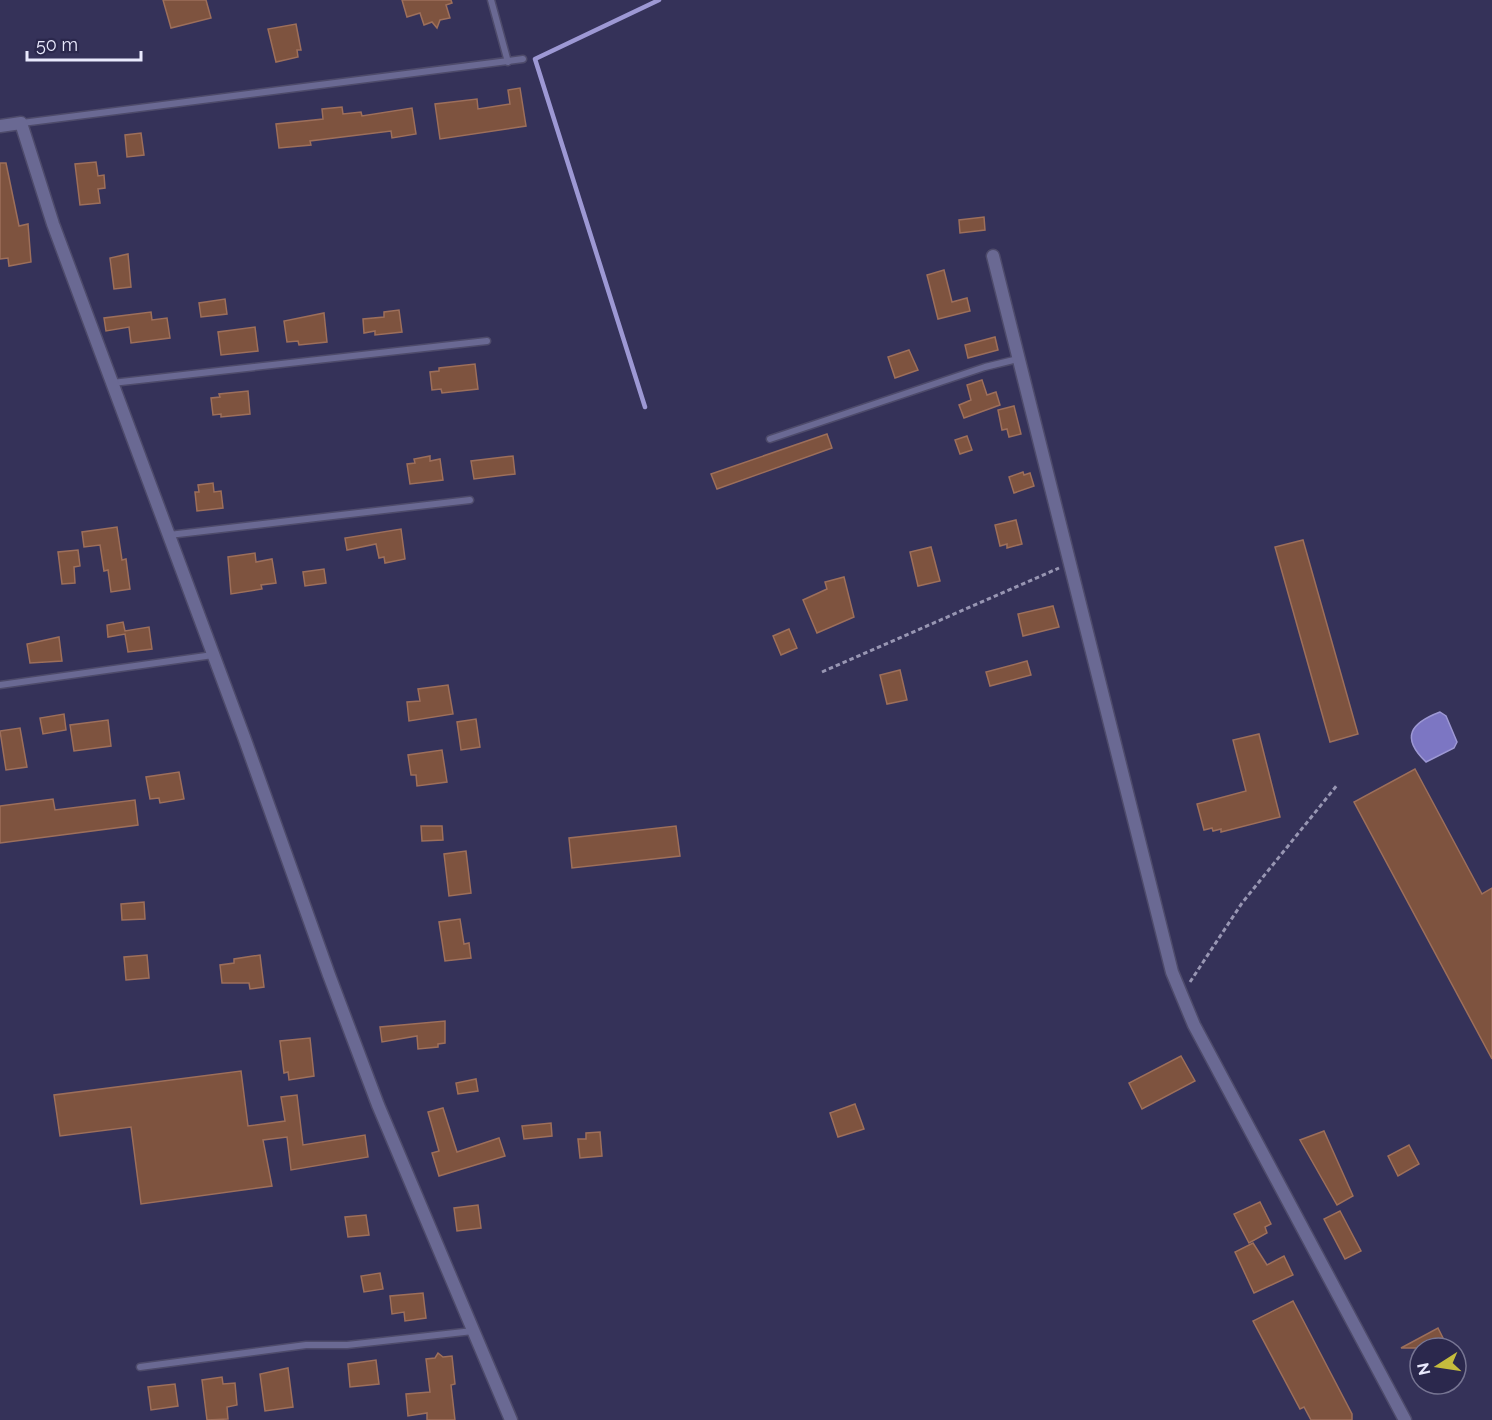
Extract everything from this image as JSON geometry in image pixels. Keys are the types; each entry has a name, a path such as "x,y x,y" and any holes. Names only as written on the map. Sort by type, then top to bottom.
{"street":[{"path":"0,126 21,123 53,224 214,655 378,1105 511,1420"},
{"path":"993,256 1161,935 1182,1000 1405,1420"}],"lane":[{"path":"491,0 508,62"},
{"path":"21,123 523,60"},
{"path":"112,383 487,341"},
{"path":"770,439 985,367 1018,359"},
{"path":"169,535 470,500"},
{"path":"0,685 214,655"},
{"path":"140,1367 306,1345 347,1345 473,1331"}],"path":[{"path":"822,672 1069,564"},
{"path":"1182,1000 1190,980 1230,920 1338,783"}],"shaded area":[{"path":"1440,712 1446,716 1457,742 1454,748 1426,762 1413,745 1412,732 1422,721"}],"building":[{"path":"163,0 206,0 211,18 171,28"},
{"path":"402,0 451,0 452,3 446,5 450,18 440,20 437,28 432,22 424,25 420,13 407,17"},
{"path":"296,24 301,50 297,50 298,57 276,62 268,29"},
{"path":"520,88 526,126 440,139 435,104 477,99 478,109 510,104 508,90"},
{"path":"342,107 343,114 361,112 362,116 412,108 416,134 392,138 391,131 310,141 311,145 279,148 276,124 323,119 322,109"},
{"path":"141,133 144,155 127,157 125,135"},
{"path":"96,162 98,176 104,175 105,188 98,189 100,203 80,205 75,164"},
{"path":"0,163 6,163 19,226 28,224 31,262 9,266 8,258 0,259"},
{"path":"984,217 985,230 960,233 959,220"},
{"path":"128,254 131,287 114,289 110,258"},
{"path":"944,270 952,302 967,298 970,311 938,319 927,275"},
{"path":"225,299 227,314 201,317 199,303"},
{"path":"399,310 402,332 375,335 375,331 364,333 363,319 384,317 384,312"},
{"path":"151,312 152,320 167,318 170,338 131,343 129,327 106,331 104,318"},
{"path":"324,313 327,342 299,345 298,341 287,342 284,321"},
{"path":"255,327 258,351 221,355 218,332"},
{"path":"995,337 998,350 968,358 965,345"},
{"path":"909,350 918,370 895,378 888,357"},
{"path":"475,364 478,389 442,393 441,389 432,390 430,372 439,371 439,368"},
{"path":"982,380 987,395 996,392 1000,405 964,418 959,405 971,400 967,385"},
{"path":"248,391 250,414 221,417 221,414 213,415 211,398 220,397 219,394"},
{"path":"1014,406 1021,434 1009,437 1007,429 1002,430 998,410"},
{"path":"827,434 832,448 717,489 711,474"},
{"path":"967,436 972,450 960,454 955,440"},
{"path":"430,456 430,461 440,459 443,480 410,484 407,464 415,463 414,459"},
{"path":"513,456 515,474 474,479 471,461"},
{"path":"1023,472 1024,475 1030,473 1034,486 1014,493 1009,477"},
{"path":"213,483 214,492 221,491 223,508 197,511 195,492 199,492 198,485"},
{"path":"1016,520 1022,544 1007,548 1007,544 1000,546 995,525"},
{"path":"117,527 122,560 126,559 130,589 111,592 108,570 104,571 100,545 84,547 82,532"},
{"path":"401,529 405,559 385,563 384,557 379,558 376,544 347,550 345,538"},
{"path":"1303,540 1358,734 1330,742 1275,547"},
{"path":"931,547 940,581 918,586 910,552"},
{"path":"78,550 80,566 74,567 75,583 62,584 58,552"},
{"path":"255,553 256,562 272,559 276,583 261,585 262,589 231,594 228,557"},
{"path":"324,569 326,583 305,586 303,572"},
{"path":"844,577 854,617 817,633 803,600 827,589 825,582"},
{"path":"1053,606 1059,627 1023,636 1018,614"},
{"path":"123,622 125,631 149,627 152,649 128,652 125,634 108,637 107,625"},
{"path":"789,629 797,648 781,655 773,636"},
{"path":"59,637 62,661 30,663 27,644"},
{"path":"1027,661 1031,675 990,686 986,672"},
{"path":"900,670 907,700 887,704 880,675"},
{"path":"448,685 453,714 409,721 407,702 420,701 418,689"},
{"path":"64,714 66,730 43,734 40,718"},
{"path":"476,719 480,747 461,750 457,722"},
{"path":"108,720 111,746 74,751 70,725"},
{"path":"20,728 27,767 6,770 0,731"},
{"path":"1259,734 1280,817 1221,832 1221,829 1204,830 1197,804 1246,791 1233,740"},
{"path":"442,750 447,782 417,786 416,775 411,775 408,755"},
{"path":"1415,769 1482,894 1492,888 1492,1059 1354,802"},
{"path":"179,772 184,799 160,803 159,798 150,799 146,777"},
{"path":"53,799 55,810 135,800 138,825 0,843 0,806"},
{"path":"421,826 442,826 443,840 422,841"},
{"path":"676,826 680,856 572,868 569,838"},
{"path":"466,851 471,893 449,896 444,854"},
{"path":"144,902 145,919 122,920 121,904"},
{"path":"460,919 464,944 469,943 471,958 445,961 439,922"},
{"path":"147,955 149,978 126,980 124,957"},
{"path":"260,955 264,987 250,989 249,983 222,983 220,965 234,963 234,959"},
{"path":"445,1021 445,1043 438,1044 438,1047 418,1049 417,1036 382,1042 380,1027"},
{"path":"310,1038 314,1076 289,1080 288,1072 284,1073 280,1041"},
{"path":"1181,1056 1195,1081 1142,1109 1129,1083"},
{"path":"241,1071 248,1126 285,1121 281,1097 297,1095 303,1145 365,1135 368,1157 291,1170 287,1137 263,1140 272,1186 141,1204 131,1127 60,1136 54,1095"},
{"path":"476,1079 478,1091 458,1094 456,1083"},
{"path":"855,1104 864,1129 838,1137 830,1113"},
{"path":"443,1108 457,1152 499,1138 505,1156 439,1176 432,1153 439,1151 428,1112"},
{"path":"551,1123 552,1136 524,1139 522,1126"},
{"path":"1324,1131 1353,1196 1337,1205 1300,1140"},
{"path":"600,1132 602,1156 580,1158 578,1139 586,1139 586,1133"},
{"path":"1409,1145 1419,1164 1398,1176 1388,1156"},
{"path":"1260,1202 1271,1224 1265,1227 1267,1233 1249,1243 1234,1214"},
{"path":"478,1205 481,1228 457,1231 454,1208"},
{"path":"1340,1211 1361,1251 1345,1259 1324,1219"},
{"path":"366,1215 369,1235 348,1237 345,1217"},
{"path":"1253,1243 1267,1265 1284,1256 1293,1275 1254,1293 1235,1252"},
{"path":"380,1273 383,1289 364,1292 361,1276"},
{"path":"423,1293 426,1318 405,1321 404,1312 392,1314 390,1296"},
{"path":"1293,1301 1352,1414 1352,1420 1311,1420 1304,1407 1300,1409 1253,1321"},
{"path":"1438,1328 1442,1336 1423,1336"},
{"path":"438,1353 443,1357 452,1356 455,1384 451,1385 455,1420 427,1420 427,1413 408,1416 406,1394 430,1392 426,1359 435,1358"},
{"path":"376,1360 379,1384 350,1387 348,1364"},
{"path":"288,1368 293,1407 265,1411 260,1374"},
{"path":"222,1377 223,1384 235,1383 237,1405 227,1407 228,1419 207,1420 202,1380"},
{"path":"175,1384 178,1406 151,1410 148,1387"}],"waterway":[{"path":"645,407 535,59 659,0"}]}
